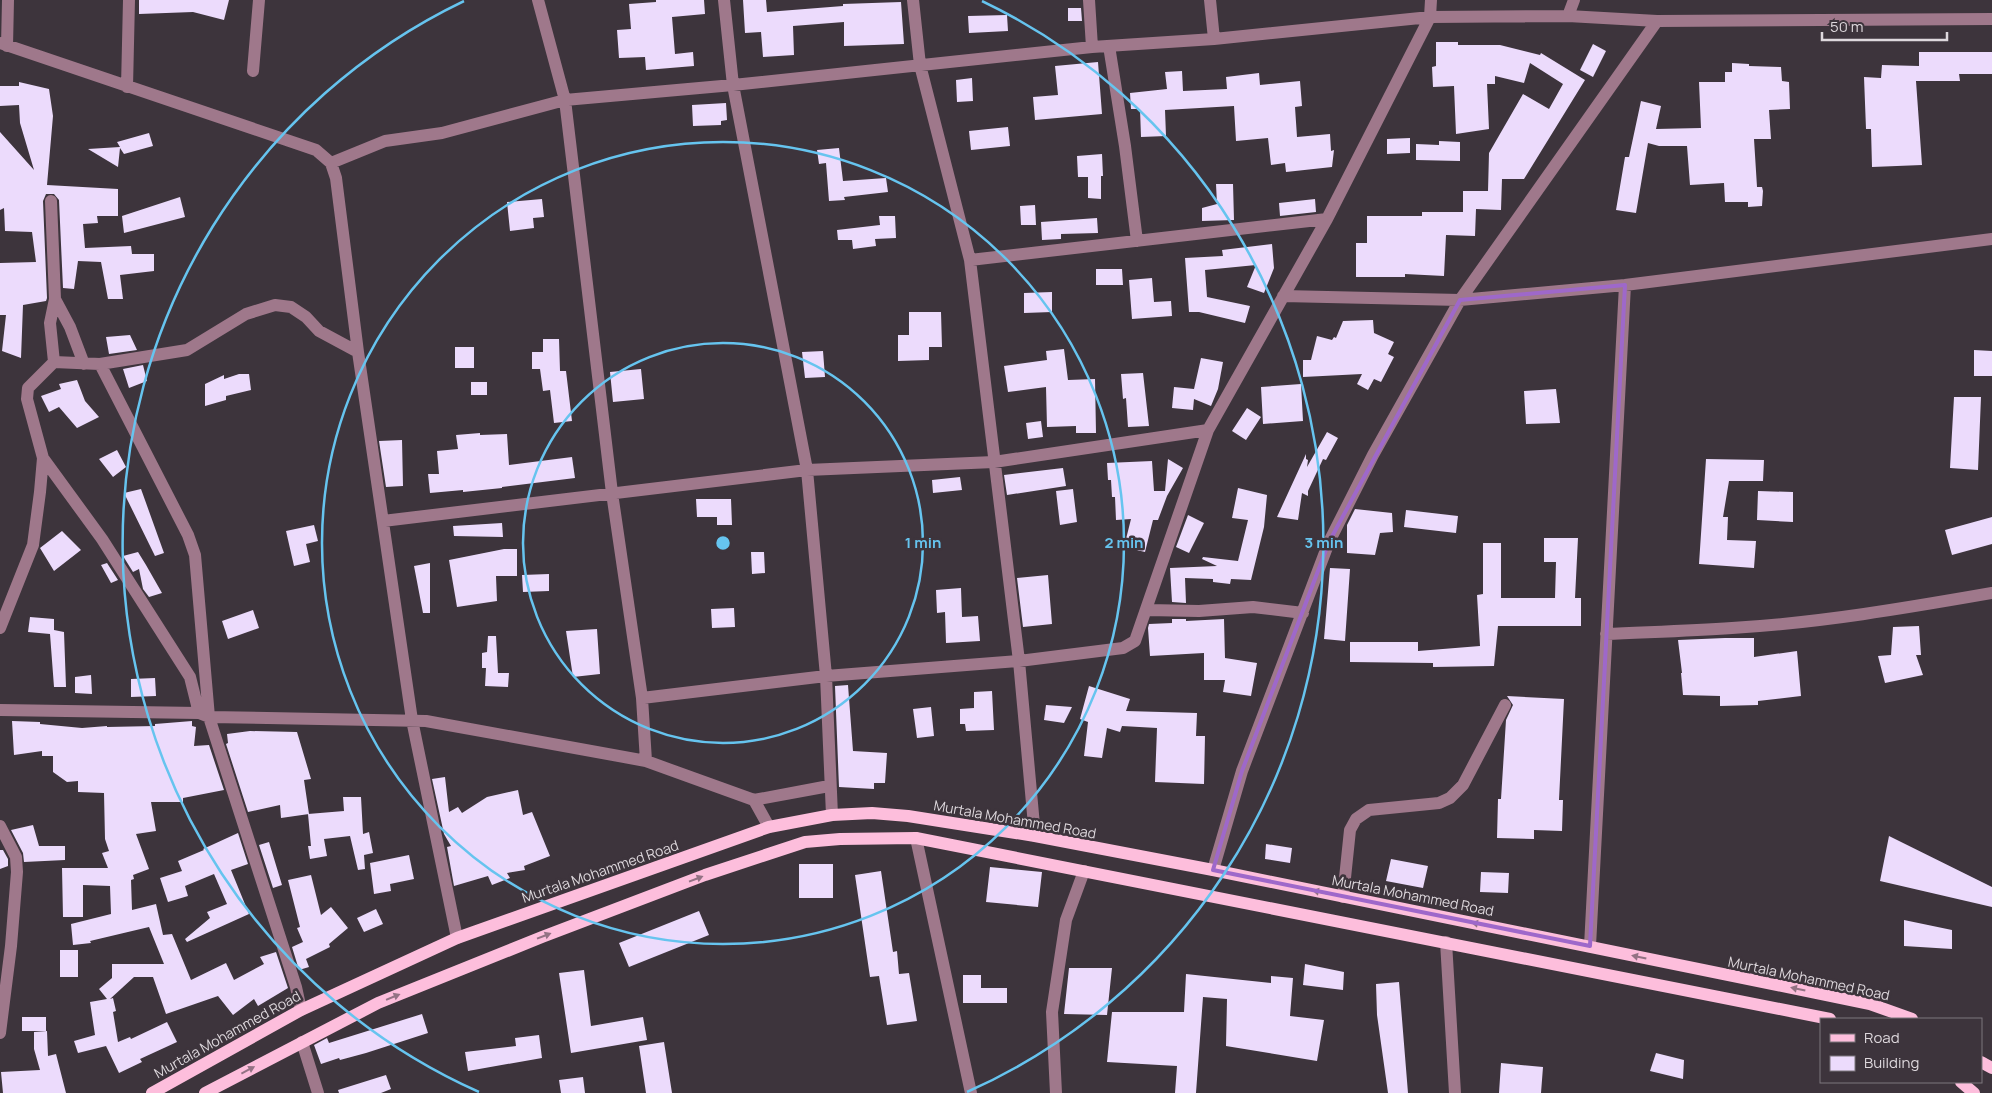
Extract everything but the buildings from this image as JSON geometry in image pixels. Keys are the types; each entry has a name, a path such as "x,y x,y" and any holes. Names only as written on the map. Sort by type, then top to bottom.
{"main road":[{"name":"Murtala Mohammed Road","path":"152,1093 301,1010 457,938 769,827 832,815 872,814 899,816 1035,836 1213,870 1870,1004 1909,1018"},
{"path":"962,847 963,825"},
{"path":"210,1092 378,1003 705,875 805,842 840,839 916,838 1825,1018"},
{"path":"1962,1083 1974,1093"}],"street":[{"path":"8,0 4,45 316,150 332,163 336,178 358,352 412,720 457,938"},
{"path":"127,86 129,0"},
{"path":"253,71 259,0"},
{"path":"538,0 565,100 612,492 642,698 646,761"},
{"path":"724,0 733,85 807,470 826,676 829,786 832,815"},
{"path":"912,0 920,65 970,260 1019,661 1035,836"},
{"path":"1089,0 1092,48"},
{"path":"1210,0 1214,39"},
{"path":"642,698 826,676 1019,661 1123,648 1135,640 1208,430 1327,219 1430,17 1431,0"},
{"path":"1568,16 1574,0"},
{"path":"332,163 385,141 442,133 565,100 733,85 1109,46 1214,39 1430,17 1568,16 1657,21 1992,19"},
{"path":"1213,870 1242,771 1303,612 1334,533 1374,455 1460,300 1657,21"},
{"path":"1109,46 1125,146 1136,241"},
{"path":"51,201 55,299 50,323 54,362"},
{"path":"970,260 1327,219"},
{"path":"1283,296 1460,300 1625,285 1992,239"},
{"path":"1590,946 1625,285"},
{"path":"55,299 70,327 84,364"},
{"path":"0,628 33,545 40,492 42,458 27,394 28,388 54,362 100,364 187,350 246,314 274,305 291,307 306,317 319,331 358,352"},
{"path":"100,364 188,536 195,556 204,715"},
{"path":"384,520 807,470 994,462 1208,430"},
{"path":"42,458 102,538 190,677 296,987 301,1010"},
{"path":"1606,634 1733,628 1806,621 1911,607 1992,593"},
{"path":"1147,610 1199,611 1253,607 1303,612"},
{"path":"1344,897 1350,830 1356,819 1369,810 1439,804 1450,798 1463,785 1505,705"},
{"path":"0,710 426,721 646,761 754,800 829,786"},
{"path":"754,800 769,827"},
{"path":"0,826 16,857 17,872 11,946 0,1033"},
{"path":"916,838 971,1093"},
{"path":"1056,1093 1052,1012 1066,920 1084,871"},
{"path":"1446,942 1455,1093"},
{"path":"302,1042 318,1093"}],"highlighted area":[{"path":"1625,285 1590,946 1213,870 1242,771 1329,542 1460,300"}]}
